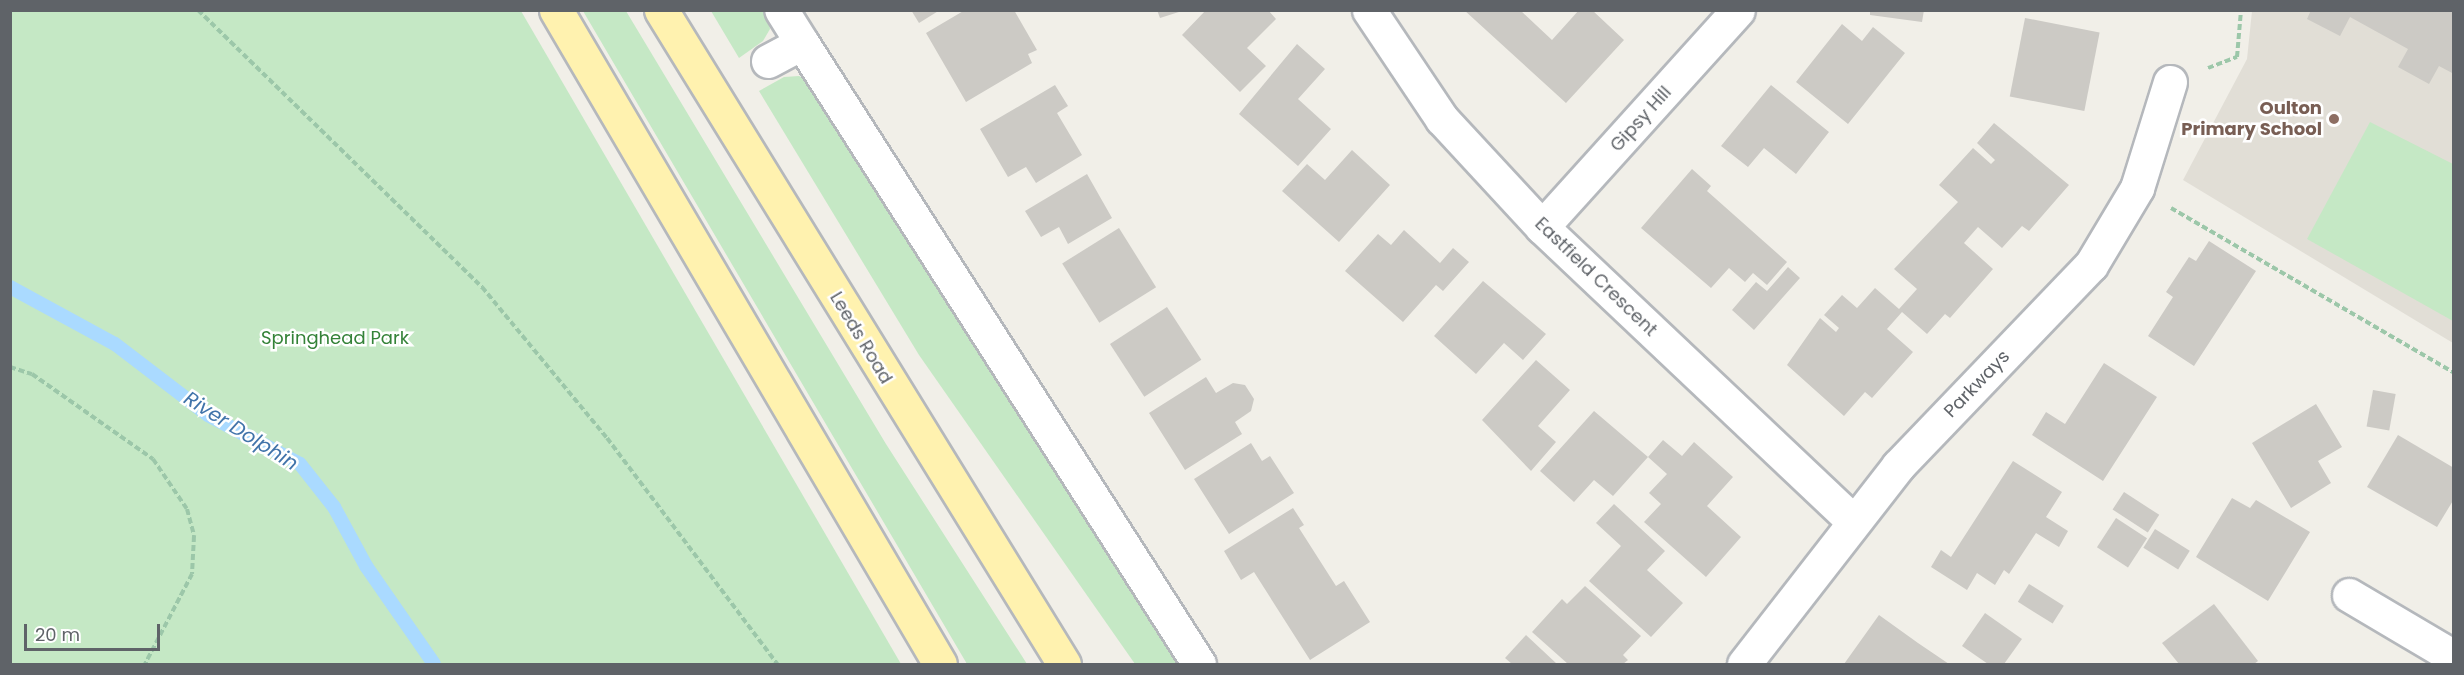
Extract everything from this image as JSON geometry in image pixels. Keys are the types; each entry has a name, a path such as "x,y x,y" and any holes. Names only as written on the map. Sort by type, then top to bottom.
{"main road":[{"path":"556,10 939,664"},
{"name":"Leeds Road","path":"661,10 1064,664"}],"street":[{"path":"781,10 1199,664"},
{"name":"Eastfield Crescent","path":"1369,10 1442,119 1542,227 1852,520"},
{"name":"Gipsy Hill","path":"1542,227 1738,10"},
{"path":"768,62 802,43"},
{"name":"Parkways","path":"1744,664 1852,520 2091,265 2137,188 2170,82"},
{"path":"2349,595 2454,657"}],"path":[{"path":"198,10 482,287 607,438 777,664"},
{"path":"2170,82 2237,57 2241,10"},
{"path":"2137,188 2454,373"},
{"path":"10,367 32,374 153,459 187,509 194,536 192,574 145,664"}],"shaded area":[{"name":"Oulton Primary School","path":"2252,11 2453,11 2453,343 2183,180 2247,59"}],"green space":[{"name":"Springhead Park","path":"10,11 521,11 901,664 11,664"},
{"path":"583,11 626,11 886,444 1027,664 967,664"},
{"path":"711,11 767,11 770,29 763,41 739,58"},
{"path":"799,76 806,79 1180,664 1135,664 919,355 759,91 784,77"},
{"path":"2370,122 2453,164 2453,321 2307,239"}],"building":[{"path":"911,10 940,10 919,23"},
{"path":"965,10 1014,10 1037,50 1028,54 1032,63 966,102 926,33"},
{"path":"1157,10 1182,10 1182,11 1160,18"},
{"path":"1206,10 1268,10 1276,19 1247,48 1266,66 1240,92 1182,35"},
{"path":"1464,10 1520,10 1552,40 1579,10 1592,10 1624,40 1566,103"},
{"path":"1870,10 1924,10 1922,22 1870,15"},
{"path":"2311,10 2454,10 2454,74 2439,66 2429,84 2398,67 2408,49 2350,17 2340,36 2307,19"},
{"path":"2025,18 2100,33 2084,111 2010,97"},
{"path":"1842,24 1862,41 1873,27 1905,53 1848,124 1796,82"},
{"path":"1297,44 1325,69 1298,99 1331,129 1298,166 1239,114"},
{"path":"1055,85 1068,106 1057,113 1082,155 1036,183 1026,167 1008,177 980,129"},
{"path":"1771,85 1829,132 1796,174 1764,148 1748,167 1721,146"},
{"path":"1994,123 2069,185 2029,231 2022,226 2002,248 1978,227 1964,243 1993,269 1950,318 1945,314 1927,334 1902,312 1887,329 1913,352 1872,398 1865,392 1844,416 1787,365 1820,318 1836,332 1839,328 1824,315 1842,295 1857,308 1875,288 1899,309 1917,289 1894,269 1958,202 1939,185 1973,148 1991,164 1995,160 1977,143"},
{"path":"1352,150 1390,185 1339,242 1282,191 1307,164 1325,180"},
{"path":"1692,169 1711,186 1707,191 1787,262 1767,285 1753,273 1745,282 1729,268 1711,288 1641,228"},
{"path":"1087,174 1112,218 1068,244 1059,227 1041,237 1025,211"},
{"path":"1119,228 1156,287 1099,323 1062,264"},
{"path":"1404,230 1440,263 1453,248 1469,262 1443,291 1436,285 1403,322 1345,271 1378,234 1391,245"},
{"path":"2209,241 2256,271 2194,366 2148,336 2173,297 2166,292 2189,257 2196,261"},
{"path":"1788,267 1800,278 1754,330 1732,310 1756,282 1767,291"},
{"path":"1483,281 1546,334 1523,360 1504,343 1476,374 1434,336"},
{"path":"1167,307 1201,360 1144,397 1110,344"},
{"path":"1536,360 1570,390 1538,426 1556,442 1531,471 1482,420"},
{"path":"2104,363 2157,397 2103,481 2032,435 2046,412 2065,424"},
{"path":"1206,377 1216,393 1233,383 1245,385 1254,399 1251,411 1235,422 1242,434 1185,470 1149,413"},
{"path":"2373,390 2396,394 2389,430 2367,426"},
{"path":"2316,404 2342,447 2318,461 2331,483 2291,508 2252,443"},
{"path":"1594,411 1648,457 1613,496 1594,480 1574,502 1540,471"},
{"path":"2398,435 2454,468 2454,499 2437,527 2367,487"},
{"path":"1663,440 1682,456 1694,442 1733,477 1707,506 1741,537 1706,577 1644,522 1661,504 1649,493 1667,474 1648,457"},
{"path":"1251,443 1262,461 1270,456 1294,493 1229,534 1194,479"},
{"path":"2013,461 2062,492 2046,517 2068,531 2059,547 2036,533 2009,574 2004,570 1995,585 1977,573 1967,590 1931,567 1941,550 1951,557"},
{"path":"2124,492 2159,515 2148,532 2113,510"},
{"path":"2232,498 2250,508 2256,500 2310,532 2268,601 2196,557"},
{"path":"1614,504 1665,551 1647,570 1683,603 1651,637 1589,581 1621,546 1596,523"},
{"path":"1293,508 1304,525 1299,528 1336,586 1344,581 1370,622 1310,660 1254,572 1241,580 1224,551"},
{"path":"2116,518 2147,538 2128,568 2097,547"},
{"path":"2155,529 2190,551 2178,569 2143,548"},
{"path":"2029,584 2064,606 2053,624 2018,602"},
{"path":"1585,586 1641,636 1623,655 1628,660 1623,664 1568,664 1532,632 1562,599 1567,604"},
{"path":"2214,604 2258,661 2254,664 2179,664 2162,643"},
{"path":"1985,613 2022,639 2004,664 1988,664 1962,646"},
{"path":"1879,615 1918,643 1949,664 1844,664"},
{"path":"1526,635 1557,664 1512,664 1505,658"}],"waterway":[{"name":"River Dolphin","path":"10,287 115,344 208,415 300,464 334,507 366,566 434,664"}],"place":[{"name":"Oulton Primary School","path":"2334,119"}]}
